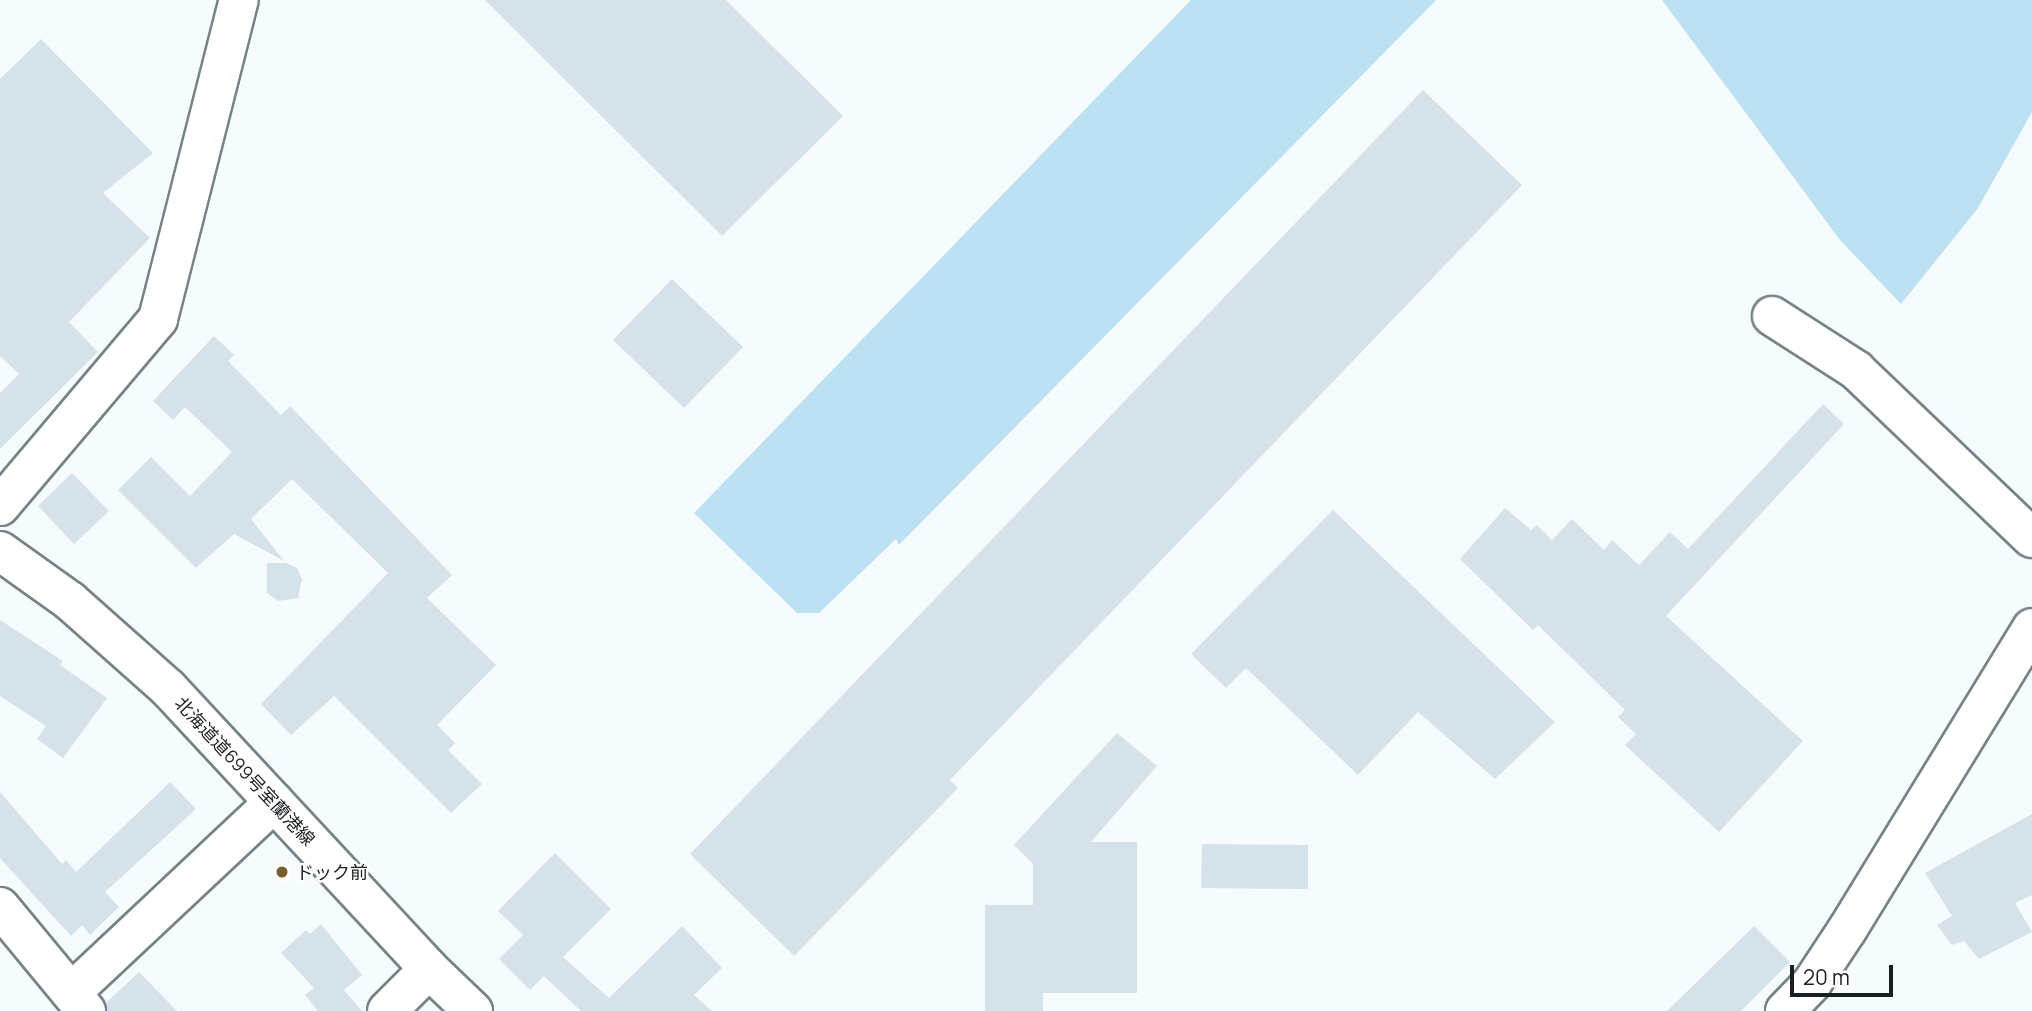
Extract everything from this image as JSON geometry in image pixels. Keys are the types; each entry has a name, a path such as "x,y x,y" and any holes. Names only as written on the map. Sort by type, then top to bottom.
{"street":[{"path":"0,506 158,319 239,0"},
{"path":"1772,316 1856,370 2032,538"},
{"name":"北海道道699号室蘭港線","path":"0,551 70,601 168,688 429,969 473,1011"},
{"path":"1786,1010 1811,983 1847,930 2032,628"},
{"path":"0,907 80,1001 274,802"},
{"path":"387,1011 429,969"}],"water":[{"path":"1191,0 1436,0 899,545 896,539 819,613 797,613 694,513"},
{"path":"1662,0 2032,0 2032,112 1978,208 1901,304 1840,240"}],"building":[{"path":"485,0 726,0 843,116 722,236"},
{"path":"41,39 153,153 103,193 150,238 69,322 98,352 0,449 0,393 19,374 0,356 0,79"},
{"path":"1423,90 1522,185 950,780 958,788 794,956 690,854"},
{"path":"672,279 743,347 684,408 613,340"},
{"path":"214,336 234,355 228,361 281,415 290,406 452,575 427,598 496,665 437,725 455,743 448,750 482,784 451,813 334,696 291,735 261,704 388,573 292,479 251,519 284,561 234,534 196,568 118,490 151,457 190,496 232,452 185,407 173,420 153,401"},
{"path":"1823,404 1844,424 1666,616 1803,741 1719,832 1625,745 1636,734 1618,717 1625,710 1538,625 1533,630 1460,559 1505,508 1531,530 1537,525 1552,540 1572,519 1604,550 1612,540 1639,565 1670,532 1688,549"},
{"path":"72,473 109,511 74,544 38,506"},
{"path":"1333,510 1555,722 1495,779 1418,712 1358,775 1246,668 1226,688 1191,654"},
{"path":"267,563 286,563 297,568 302,579 298,598 278,601 267,593"},
{"path":"0,620 63,661 60,665 107,698 63,758 37,739 46,726 0,696"},
{"path":"1117,733 1157,766 1091,842 1137,842 1137,993 1043,993 1043,1011 985,1011 985,905 1033,905 1033,864 1014,845"},
{"path":"170,782 196,809 105,892 119,907 90,935 82,925 71,936 0,858 0,792 62,864 66,860 76,872"},
{"path":"2032,814 2032,895 2015,903 2032,932 1979,959 1964,941 1952,945 1937,925 1952,916 1925,873"},
{"path":"1202,844 1308,845 1308,889 1201,888"},
{"path":"555,853 611,909 563,957 609,998 682,926 722,968 694,995 712,1011 581,1011 544,976 530,990 499,959 523,935 498,911"},
{"path":"321,924 362,975 344,990 362,1011 318,1011 305,995 314,988 281,953 306,930 310,934"},
{"path":"1754,926 1790,962 1741,1011 1667,1011"},
{"path":"139,972 177,1011 107,1011 106,1003"}],"place":[{"name":"ドック前","path":"282,872"}]}
